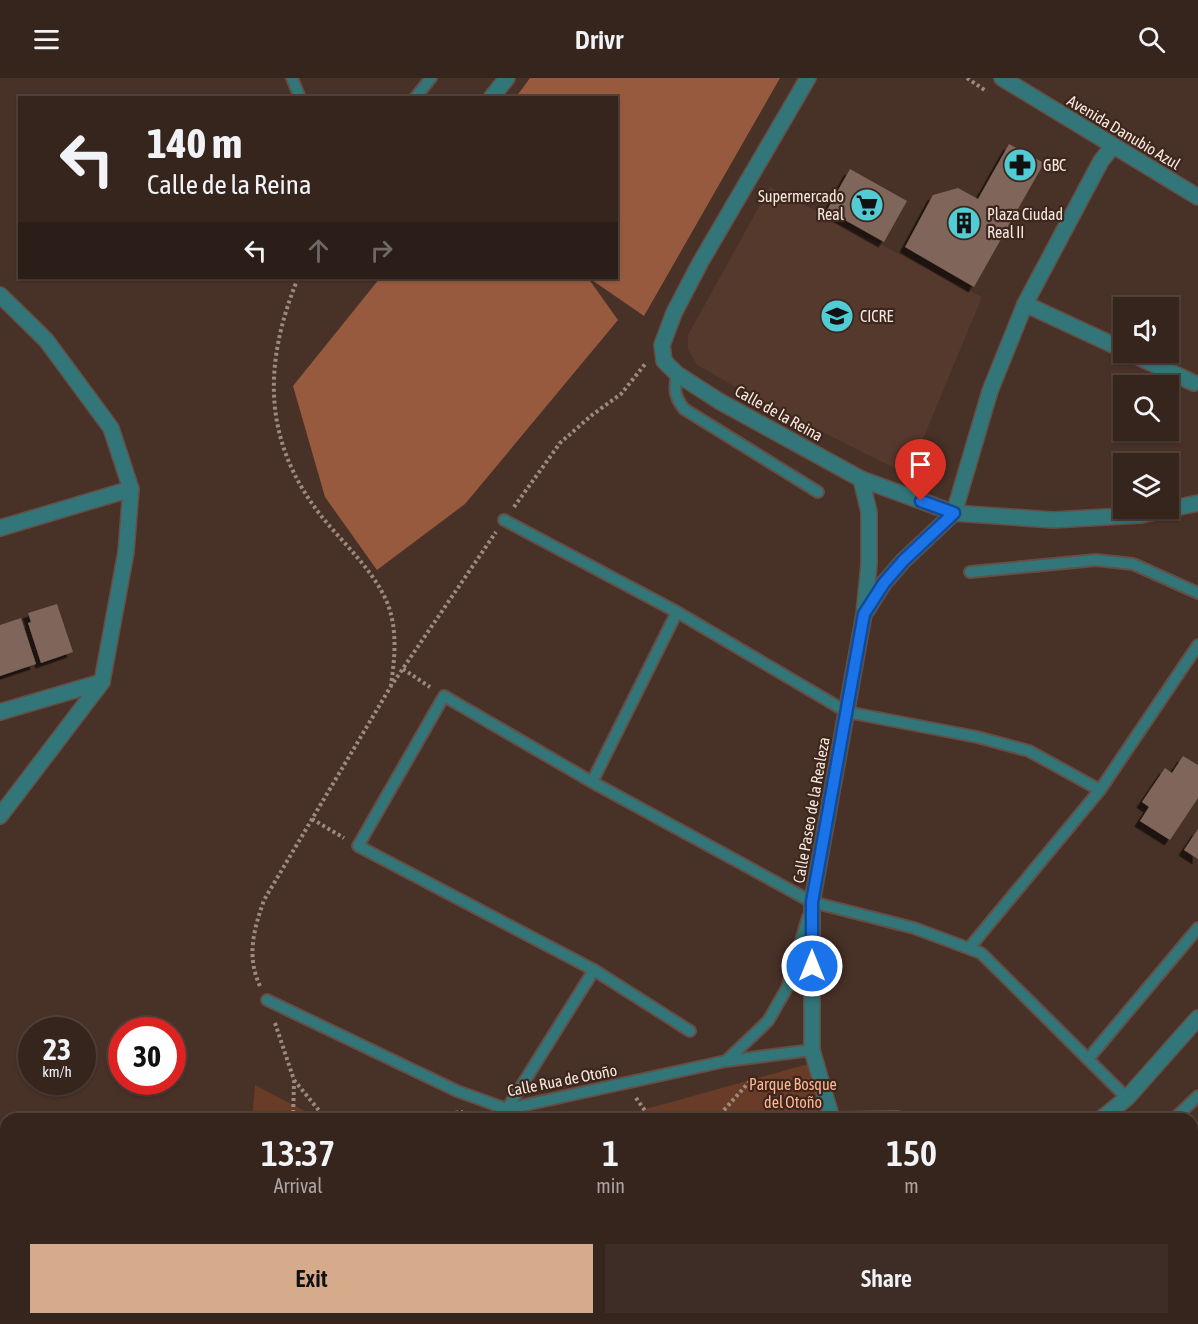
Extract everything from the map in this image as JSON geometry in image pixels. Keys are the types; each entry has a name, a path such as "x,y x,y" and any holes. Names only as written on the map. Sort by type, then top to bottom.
{"street":[{"path":"493,96 507,78"},
{"path":"662,345 674,313 700,263 808,78"},
{"name":"Avenida Danubio Azul","path":"1002,78 1198,197"},
{"path":"954,513 990,391 1025,304 1101,161 1113,146"},
{"path":"0,295 46,340 111,428 131,489 126,552 102,682 0,816"},
{"path":"1025,304 1113,345"},
{"name":"Calle de la Reina","path":"662,345 664,361 677,374 719,401 861,479 954,513 1053,520 1141,515 1198,503"},
{"path":"1151,363 1194,383"},
{"name":"Calle Paseo de la Realeza","path":"830,1113 812,1050 812,902 864,614 869,512 861,479"},
{"path":"0,528 131,489"},
{"name":"Calle Paseo de la Realeza","path":"864,614 884,583 903,561 954,513"},
{"path":"0,712 102,682"},
{"path":"1108,1113 1127,1098 1198,1018"}],"lane":[{"path":"292,78 299,96"},
{"path":"417,96 431,78"},
{"path":"677,374 674,390 677,401 684,409 818,492"},
{"path":"504,520 677,612 847,712 977,737 1029,751 1100,790"},
{"path":"970,572 1096,560 1133,564 1198,593"},
{"path":"592,782 677,612"},
{"path":"970,947 1100,790 1198,645"},
{"path":"690,1031 594,970 358,846 444,696 592,782 812,902 914,928 981,953 1127,1098"},
{"path":"726,1060 768,1022 787,988 812,902"},
{"path":"1088,1059 1198,928"},
{"path":"507,1109 594,970"},
{"name":"Calle Rua de Otoño","path":"267,1000 457,1090 507,1109 726,1060 812,1050"},
{"path":"1180,1113 1198,1095"}],"path":[{"path":"298,279 277,344 273,392 279,434 290,465 304,490 321,516 375,580 387,602 396,649 391,686"},
{"path":"293,1113 294,1080 267,1000 257,979 252,958 254,931 264,900 391,686 504,520 560,443 621,394 662,345"},
{"path":"403,669 444,696"},
{"path":"312,819 358,846"},
{"path":"294,1080 321,1113"},
{"path":"721,1113 751,1080"},
{"path":"625,1083 647,1113"}],"shaded area":[{"path":"530,78 780,78 644,316 590,279 618,279 618,96 517,96"},
{"name":"CICRE","path":"770,187 982,297 908,475 751,396 697,365 688,349 688,335"},
{"path":"379,279 589,279 618,320 465,504 377,570 325,497 293,386"}],"green space":[{"name":"Parque Bosque del Otoño","path":"812,1063 824,1113 632,1113"},
{"path":"255,1085 309,1113 253,1113"}],"building":[{"name":"Plaza Ciudad Real II","path":"1009,144 1044,163 974,287 905,247 933,195 958,188 978,199"},
{"name":"Supermercado Real","path":"850,169 907,201 884,242 827,210"},
{"path":"57,604 73,652 41,663 28,623 31,622 28,613"},
{"path":"21,618 36,664 0,676 0,625"},
{"path":"1183,756 1198,765 1198,798 1170,840 1140,821 1149,807 1142,802 1165,768 1172,773"},
{"path":"1198,829 1198,859 1184,850"}],"place":[{"name":"GBC","path":"1020,165"},
{"name":"Supermercado Real","path":"867,205"},
{"name":"Plaza Ciudad Real II","path":"964,223"},
{"name":"CICRE","path":"837,316"}],"route":[{"path":"812,966 812,902 864,614 884,583 903,561 954,513 921,501"}]}
